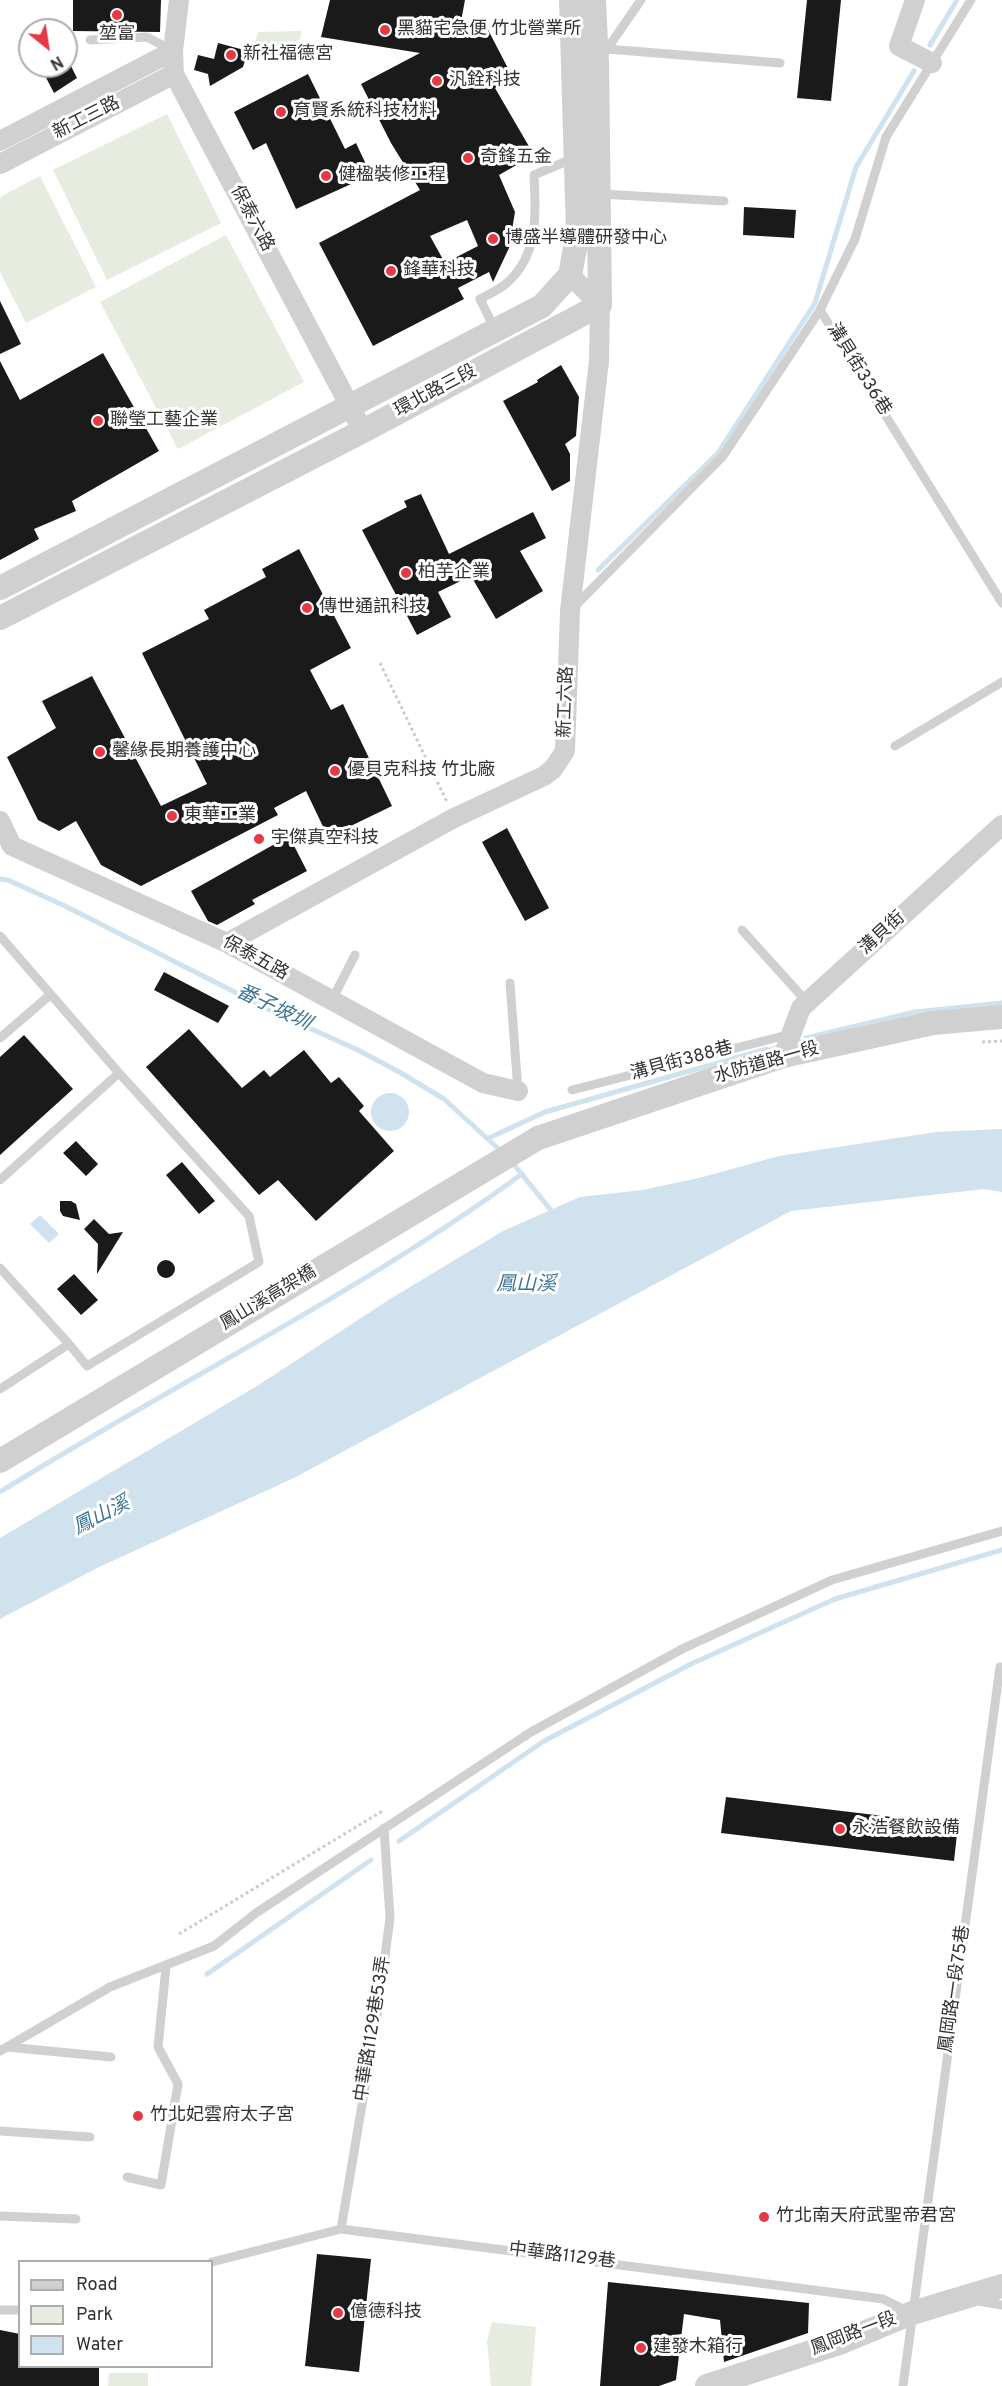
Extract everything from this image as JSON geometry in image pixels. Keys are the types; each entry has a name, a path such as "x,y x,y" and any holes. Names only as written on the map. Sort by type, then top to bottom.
{"street":[{"name":"保泰六路","path":"179,0 173,51 174,74 363,431"},
{"path":"571,0 578,233 570,275 600,305"},
{"path":"594,0 602,56 598,194 600,305"},
{"path":"915,0 899,46 932,63"},
{"name":"新工三路","path":"0,141 173,51"},
{"name":"新工三路","path":"0,164 174,74"},
{"name":"環北路三段","path":"0,588 349,404 542,306 570,275"},
{"name":"環北路三段","path":"0,618 363,431 600,305"},
{"name":"新工六路","path":"227,943 454,818 544,776 553,769 565,751 570,611 599,361 600,305"},
{"name":"保泰五路","path":"0,822 12,846 227,943 331,1002 483,1083 518,1091"},
{"name":"溝貝街","path":"787,1045 801,1008 1002,825"},
{"name":"水防道路一段","path":"538,1138 787,1045 933,1023 1002,1017"},
{"name":"鳳山溪高架橋","path":"0,1461 538,1138"},
{"name":"鳳岡路一段","path":"706,2386 842,2342 912,2313 1002,2286"}],"lane":[{"path":"602,56 641,0"},
{"name":"溝貝街336巷","path":"970,0 886,138 855,239 820,310 1002,603"},
{"path":"90,40 147,37 173,51"},
{"path":"602,56 780,63"},
{"path":"495,330 480,299 508,282 523,263 532,243 536,219 534,175 576,157"},
{"path":"598,194 724,201"},
{"path":"570,611 723,456 820,310"},
{"path":"895,746 1002,682"},
{"path":"742,930 807,1002"},
{"path":"0,936 119,1073 249,1216 259,1262 87,1366 0,1268"},
{"path":"331,1002 355,955"},
{"path":"510,983 518,1091"},
{"path":"0,1038 50,995"},
{"name":"溝貝街388巷","path":"572,1090 787,1045"},
{"path":"0,1180 119,1073"},
{"path":"0,1389 69,1344"},
{"path":"3,2049 110,1987 166,1967 214,1946 256,1913 531,1732 682,1649 832,1580 1002,1530"},
{"name":"鳳岡路一段75巷","path":"903,2386 1000,1667 1002,1667"},
{"name":"中華路1129巷53弄","path":"341,2229 377,2016 390,1918 384,1828"},
{"path":"127,2177 161,2185 178,2084 158,2047 166,1967"},
{"path":"3,2049 111,2057"},
{"path":"0,2131 90,2137"},
{"path":"0,2216 76,2219"},
{"name":"中華路1129巷","path":"213,2262 341,2229 883,2299 912,2313"},
{"path":"962,2299 1002,2305"},
{"path":"0,2310 18,2310"}],"path":[{"path":"380,663 454,818"}],"green space":[{"path":"302,31 300,39 249,63 258,32"},
{"path":"167,114 221,223 107,280 53,170"},
{"path":"40,176 96,287 26,323 0,272 0,197"},
{"path":"226,235 304,382 178,449 100,302"},
{"path":"492,2322 536,2327 531,2386 491,2386 487,2341"},
{"path":"109,2373 148,2373 148,2386 108,2386"}],"water":[{"path":"390,1093 403,1099 409,1112 403,1125 390,1131 377,1125 371,1112 377,1099"},
{"name":"鳳山溪","path":"1002,1129 1002,1192 984,1189 791,1211 294,1478 99,1567 0,1619 0,1538 257,1386 390,1299 503,1231 580,1197 643,1190 703,1177 779,1156 936,1132"},
{"path":"40,1215 59,1234 49,1243 30,1224"}],"building":[{"name":"堃富","path":"73,0 161,0 160,32 78,31 78,18 73,18"},
{"path":"330,0 465,0 459,32 483,20 513,78 495,88 534,155 499,175 515,212 509,248 493,282 489,272 458,288 464,299 373,346 319,243 420,190 391,143 361,84 420,53 321,37","holes":["467,220 478,246 445,263 430,236"]},
{"path":"807,0 841,0 831,101 797,98"},
{"path":"218,43 248,51 243,67 210,86 208,74 194,70 198,55 214,59"},
{"path":"308,74 345,149 356,143 371,175 296,209 266,143 253,150 234,112"},
{"path":"46,78 77,78 54,93"},
{"path":"744,207 796,210 794,238 743,235"},
{"path":"0,301 21,344 0,354"},
{"path":"103,353 159,451 72,501 76,511 34,529 39,539 0,560 0,361 20,400"},
{"path":"561,365 579,397 576,436 565,444 570,454 570,481 552,491 503,401 538,382 537,380"},
{"path":"421,494 449,554 533,512 546,538 520,551 543,591 496,619 471,576 438,592 451,617 417,635 362,530 407,507 404,501"},
{"path":"299,549 351,648 310,670 331,710 343,704 392,806 328,837 306,791 274,808 278,815 141,886 101,865 76,821 59,831 38,820 7,757 56,728 42,701 92,676 161,806 207,784 142,653 209,619 204,610 266,577 262,569"},
{"path":"507,828 549,908 525,921 482,842"},
{"path":"289,836 307,871 252,900 255,904 217,925 208,921 191,891"},
{"path":"164,972 229,1006 218,1023 154,990"},
{"path":"189,1029 242,1088 264,1070 270,1077 304,1050 331,1083 339,1077 364,1106 359,1111 394,1151 316,1221 278,1180 259,1195 146,1067"},
{"path":"24,1035 73,1089 0,1155 0,1057"},
{"path":"76,1141 98,1164 86,1176 63,1153"},
{"path":"182,1162 215,1201 199,1214 166,1175"},
{"path":"60,1201 71,1201 76,1204 80,1220 63,1216 60,1211"},
{"path":"94,1219 109,1234 123,1232 97,1274 98,1244 84,1229"},
{"path":"162,1260 170,1260 175,1265 173,1276 162,1278 157,1273 157,1265"},
{"path":"74,1274 98,1300 81,1315 57,1289"},
{"name":"永浩餐飲設備","path":"726,1797 958,1825 954,1861 721,1833"},
{"name":"億德科技","path":"317,2254 371,2259 359,2372 305,2366"},
{"name":"建發木箱行","path":"608,2282 809,2303 808,2333 724,2362 720,2320 684,2314 676,2380 659,2386 600,2386"},
{"path":"0,2330 18,2334 18,2368 99,2368 99,2386 0,2386"}],"waterway":[{"path":"930,45 957,0"},
{"path":"598,570 718,453 815,303 856,167 914,71"},
{"name":"番子坡圳","path":"0,879 8,880 65,906 276,1013 358,1050 401,1073 444,1099 502,1152"},
{"path":"806,1038 915,1012 1002,1003"},
{"path":"489,1138 545,1112 767,1049"},
{"path":"511,1161 554,1214"},
{"path":"0,1492 396,1259 460,1218 522,1174"},
{"path":"399,1841 544,1741 691,1664 835,1599 1002,1550"},
{"path":"207,1974 371,1860"}],"place":[{"name":"堃富","path":"117,15"},
{"name":"黑貓宅急便 竹北營業所","path":"385,30"},
{"name":"新社福德宮","path":"231,55"},
{"name":"汎銓科技","path":"437,81"},
{"name":"育賢系統科技材料","path":"281,112"},
{"name":"奇鋒五金","path":"468,158"},
{"name":"健楹裝修工程","path":"326,176"},
{"name":"博盛半導體研發中心","path":"493,239"},
{"name":"鋒華科技","path":"391,271"},
{"name":"聯瑩工藝企業","path":"98,421"},
{"name":"柏芋企業","path":"406,573"},
{"name":"傳世通訊科技","path":"307,608"},
{"name":"馨緣長期養護中心","path":"100,752"},
{"name":"優貝克科技 竹北廠","path":"335,771"},
{"name":"東華工業","path":"172,816"},
{"name":"宇傑真空科技","path":"259,839"},
{"name":"永浩餐飲設備","path":"840,1829"},
{"name":"竹北妃雲府太子宮","path":"138,2116"},
{"name":"竹北南天府武聖帝君宮","path":"764,2217"},
{"name":"億德科技","path":"338,2313"},
{"name":"建發木箱行","path":"641,2348"}]}
